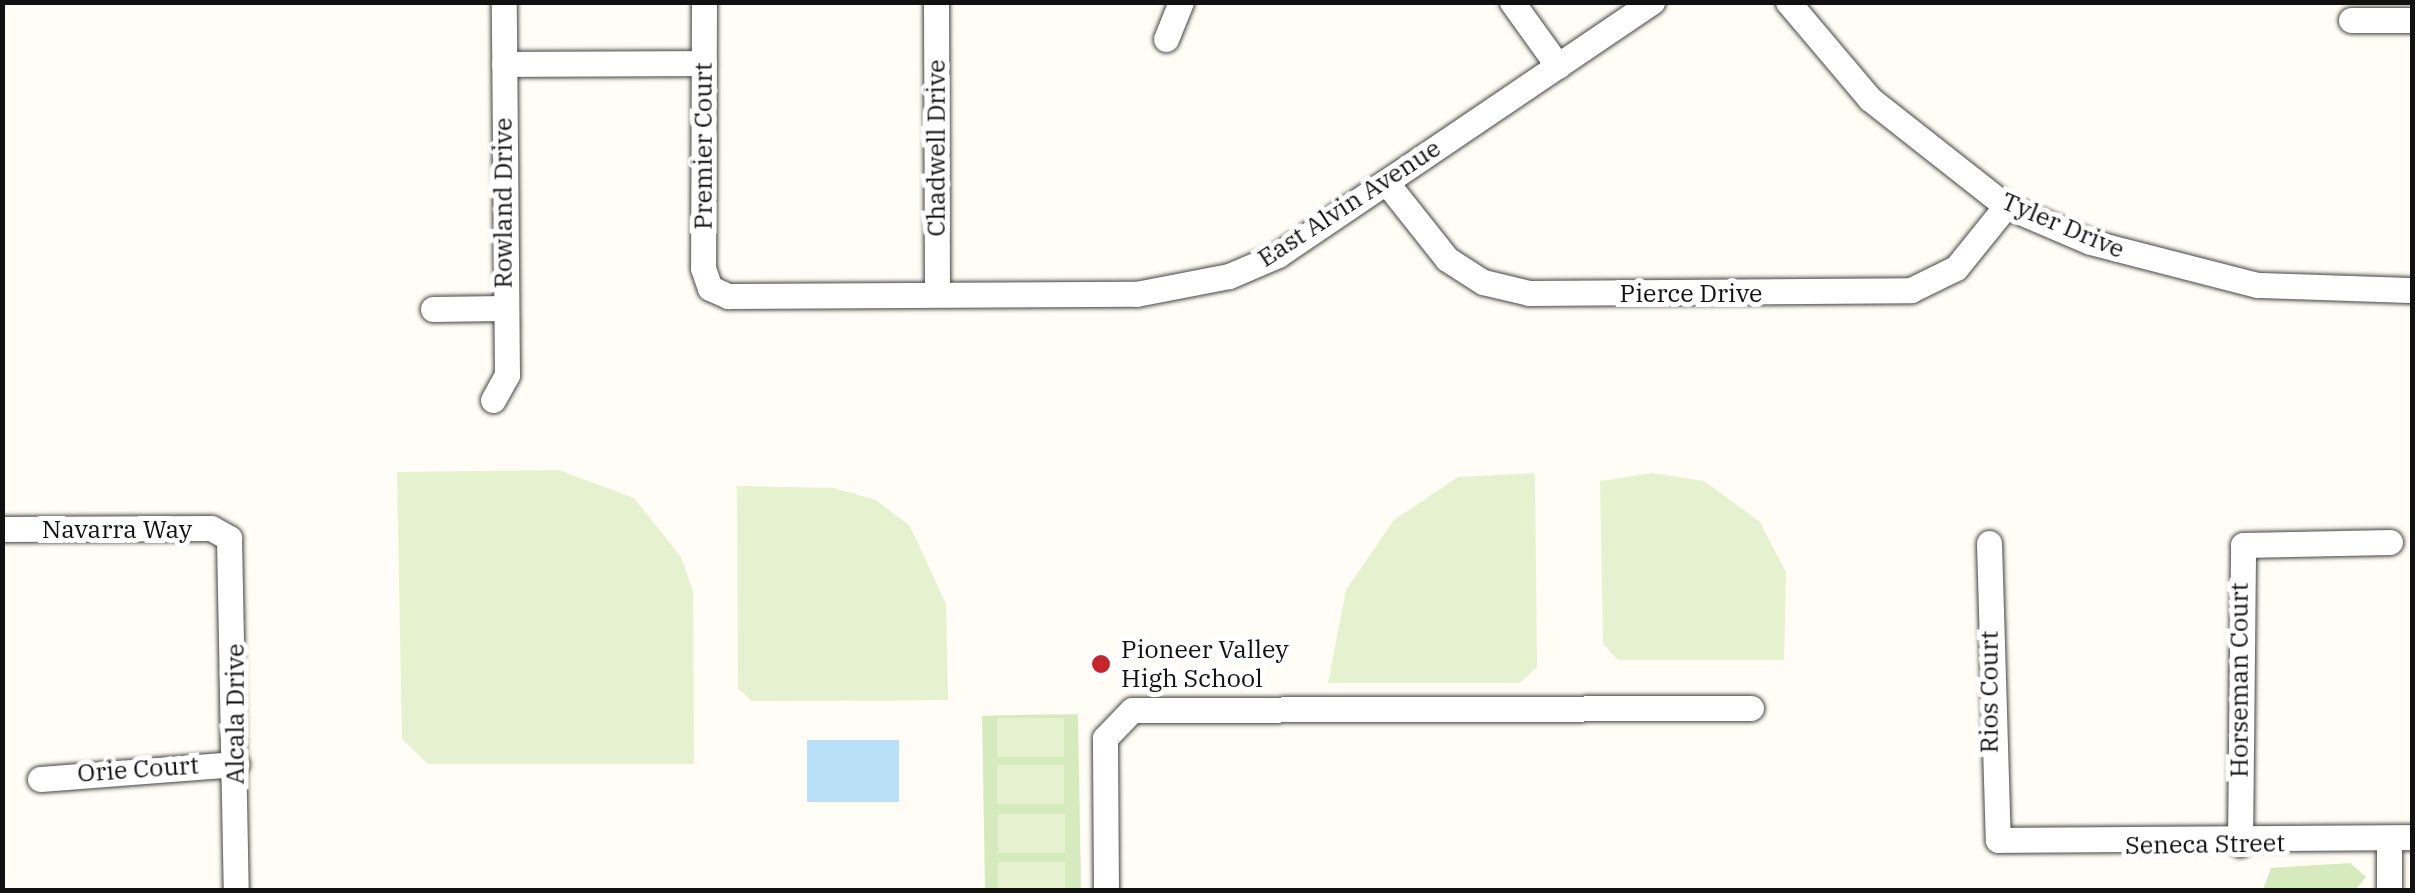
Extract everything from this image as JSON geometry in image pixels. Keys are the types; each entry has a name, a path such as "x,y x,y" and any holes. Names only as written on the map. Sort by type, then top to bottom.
{"street":[{"name":"Rowland Drive","path":"493,400 507,375 503,308 504,2"},
{"name":"Premier Court","path":"704,2 710,288"},
{"name":"Chadwell Drive","path":"936,2 936,294"},
{"path":"1166,38 1182,2"},
{"path":"1512,2 1558,66"},
{"name":"East Alvin Avenue","path":"710,288 728,296 1186,287 1278,255 1652,2"},
{"name":"Tyler Drive","path":"1788,2 1870,99 2006,206 2090,242 2258,286 2412,290"},
{"path":"2350,20 2412,20"},
{"path":"504,64 704,63"},
{"name":"Pierce Drive","path":"1386,182 1447,259 1483,282 1529,292 1911,290 1956,268 2006,206"},
{"path":"433,309 503,308"},
{"name":"Navarra Way","path":"2,529 211,528 229,538"},
{"name":"Alcala Drive","path":"229,538 236,890"},
{"name":"Horseman Court","path":"2240,844 2244,544 2390,542"},
{"name":"Rios Court","path":"1988,543 1998,840"},
{"path":"1106,890 1105,738 1132,710 1751,708"},
{"name":"Orie Court","path":"40,779 236,764"},
{"path":"2389,890 2401,838"},
{"name":"Seneca Street","path":"1998,840 2240,844 2401,838"}],"green space":[{"path":"559,470 634,498 681,557 693,591 694,764 428,764 402,739 397,472"},
{"path":"1535,473 1537,667 1520,683 1328,683 1346,590 1394,520 1458,477"},
{"path":"1652,473 1704,481 1760,522 1786,572 1784,660 1618,660 1603,644 1600,481"},
{"path":"737,486 834,488 876,500 910,526 946,604 948,700 752,701 738,689"},
{"path":"1078,714 1081,890 985,890 982,716"},
{"path":"997,718 1064,718 1064,757 997,757"},
{"path":"997,765 1064,765 1064,804 997,804"},
{"path":"998,814 1065,814 1065,853 998,853"},
{"path":"998,862 1065,862 1065,890 998,890"},
{"path":"2350,863 2366,877 2355,890 2263,890 2271,868"}],"water":[{"path":"807,740 899,740 899,802 807,802"}],"place":[{"name":"Pioneer Valley High School","path":"1101,664"}]}
